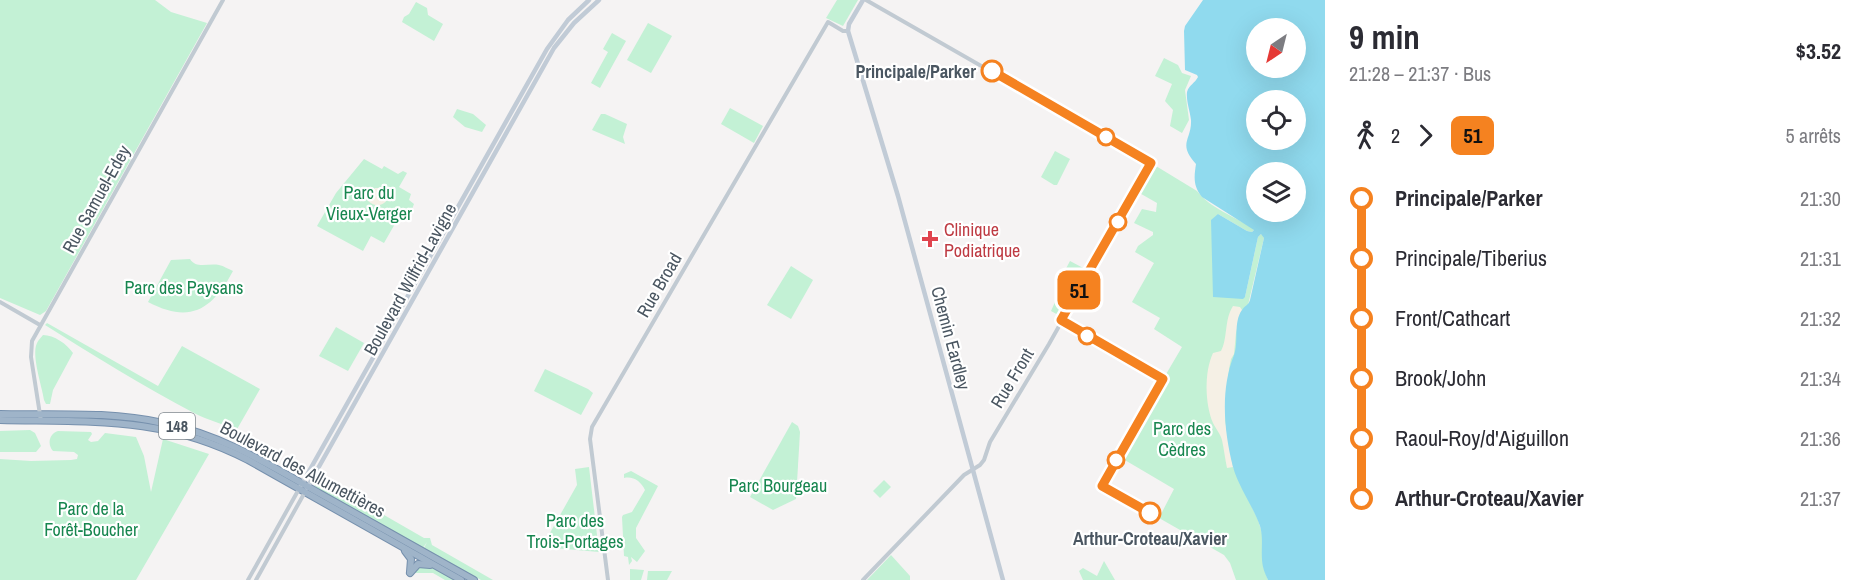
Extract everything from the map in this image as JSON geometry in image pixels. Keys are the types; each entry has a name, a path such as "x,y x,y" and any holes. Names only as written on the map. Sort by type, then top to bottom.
{"highway":[{"name":"Boulevard des Allumettières","path":"0,414 118,423 176,432 204,440 236,453 304,488 474,580"},
{"name":"Boulevard des Allumettières","path":"0,420 41,418"},
{"name":"Boulevard des Allumettières","path":"304,488 462,580"},
{"path":"394,542 410,557 410,573 418,564 446,572"}],"main road":[{"name":"Boulevard Wilfrid-Lavigne","path":"304,488 547,49 568,20 589,0"},
{"name":"Boulevard Wilfrid-Lavigne","path":"304,488 554,48 577,19 599,0"},
{"path":"849,33 849,24 865,0"},
{"name":"Chemin Eardley","path":"849,33 896,188 1003,580"}],"street":[{"name":"Rue Samuel-Edey","path":"41,418 30,352 32,341 223,0"},
{"name":"Rue Front","path":"863,580 958,481 984,460 990,442 1049,344 1151,163 865,0"},
{"name":"Rue Broad","path":"608,580 590,439 592,427 828,22 849,33"},
{"path":"0,302 40,326"},
{"name":"Boulevard Wilfrid-Lavigne","path":"248,580 304,488"},
{"name":"Boulevard Wilfrid-Lavigne","path":"256,580 304,488"}],"green space":[{"path":"0,0 155,0 171,12 207,23 46,311 40,315 0,298"},
{"path":"837,0 858,0 843,26 826,18"},
{"path":"416,2 427,8 428,15 443,24 434,41 402,22"},
{"path":"648,23 672,36 651,73 627,60"},
{"path":"612,33 626,41 600,88 591,83 608,52 603,49"},
{"path":"1164,58 1178,65 1182,73 1191,76 1185,90 1189,120 1182,133 1170,126 1173,110 1165,101 1172,84 1155,76"},
{"path":"730,108 763,126 754,143 721,124"},
{"path":"457,109 473,114 486,125 482,132 465,127 453,117"},
{"path":"601,114 627,124 623,137 625,144 592,130"},
{"path":"1055,151 1070,159 1057,185 1041,177"},
{"name":"Parc du Vieux-Verger","path":"364,159 382,169 384,166 398,174 403,171 407,173 399,187 411,194 409,200 414,204 412,209 404,208 384,243 371,236 363,251 317,226 336,193"},
{"name":"Parc des Cèdres","path":"1151,163 1197,191 1216,207 1253,228 1252,232 1247,231 1218,214 1245,297 1258,237 1261,234 1264,238 1248,305 1233,467 1258,520 1262,533 1263,566 1268,580 1236,580 1230,563 1224,555 1159,518 1174,489 1118,456 1182,347 1154,329 1160,318 1132,302 1154,263 1135,252 1138,246 1153,235 1153,232 1134,223 1142,209 1156,212 1157,203 1136,191"},
{"name":"Parc des Paysans","path":"190,259 196,264 219,265 233,271 217,295 208,304 198,309 176,312 148,302 171,260"},
{"path":"1070,261 1087,270 1060,316 1051,311 1064,282 1062,276"},
{"path":"791,266 813,280 791,319 767,305"},
{"path":"47,323 158,386 182,346 260,389 236,431 199,415 156,392 45,325"},
{"path":"336,327 364,343 348,371 319,356"},
{"path":"43,335 60,341 73,353 53,390 50,404 46,404 44,400 35,355 37,342"},
{"path":"545,369 593,393 581,415 534,391"},
{"name":"Parc Bourgeau","path":"792,422 798,426 800,432 796,499 773,510 750,497"},
{"name":"Parc de la Forêt-Boucher","path":"30,430 35,433 41,446 36,452 0,452 0,431"},
{"name":"Parc de la Forêt-Boucher","path":"58,431 91,432 88,440 91,442 98,441 105,433 136,437 144,456 151,492 163,439 209,454 136,580 0,580 0,459 31,461 77,459 78,455 74,452 53,451 51,437"},
{"name":"Parc des Trois-Portages","path":"589,467 599,552 542,547 577,485 575,469"},
{"path":"631,471 658,486 636,528 636,538 645,551 637,562 631,557 632,561 629,565 628,557 624,556 622,517 632,512 645,490 637,480 624,478 624,474"},
{"path":"318,477 424,538 430,538 432,545 493,580 481,580 424,548 427,542 423,548 319,489 313,482 314,478"},
{"path":"884,480 891,487 880,498 873,491"},
{"path":"891,555 910,576 910,580 867,580"},
{"path":"1104,561 1115,580 1083,580 1079,571 1083,568 1097,576"},
{"path":"418,565 430,565 457,580 445,580 433,573 412,573"},
{"path":"630,569 644,570 641,580 630,580"},
{"path":"648,571 672,571 667,580 647,580"}],"sand":[{"path":"375,188 389,193 384,203 375,205 368,201"},
{"path":"1233,306 1240,307 1242,310 1229,369 1225,420 1233,467 1227,468 1222,440 1208,407 1207,378 1213,353 1221,351 1223,346 1228,317"}],"water":[{"path":"1203,0 1325,0 1325,580 1268,580 1262,562 1260,526 1233,467 1227,439 1225,396 1235,350 1239,315 1250,300 1264,238 1261,234 1258,237 1245,297 1243,299 1213,297 1211,220 1218,214 1247,231 1254,230 1202,197 1196,185 1196,164 1190,157 1186,146 1191,127 1187,92 1198,77 1185,70 1184,31"}],"bus line":[{"name":"51","path":"992,71 1151,163 1061,320 1163,379 1102,486 1150,513"}],"place":[{"name":"Principale/Parker","path":"992,71"},
{"name":"Clinique Podiatrique","path":"930,239"},
{"name":"Arthur-Croteau/Xavier","path":"1150,513"}]}
